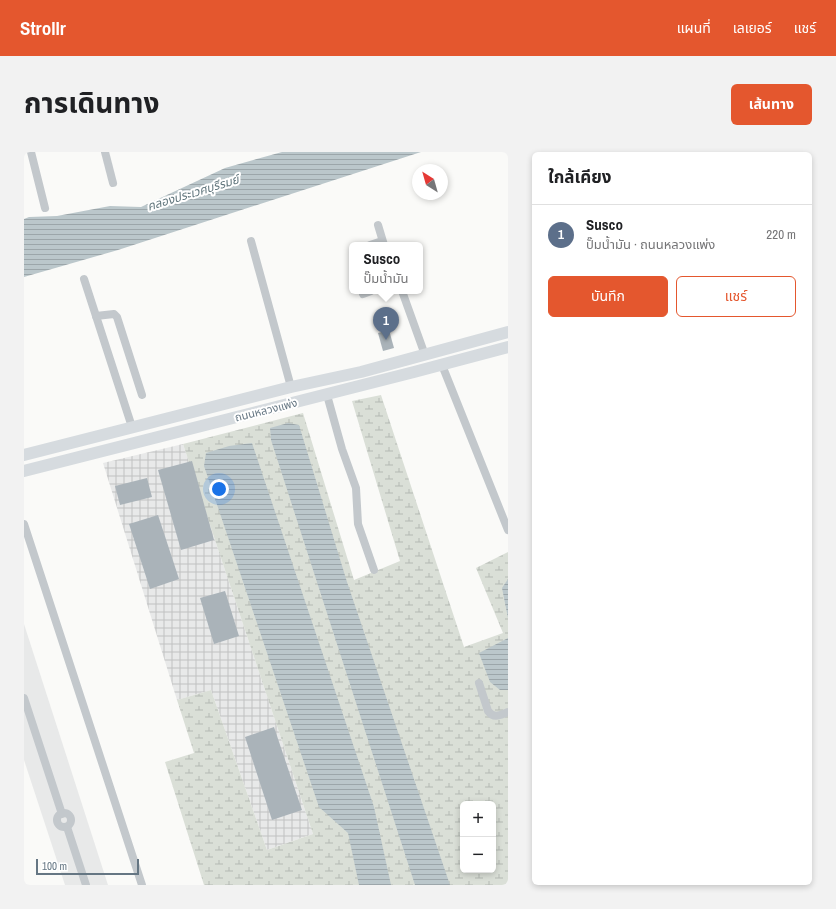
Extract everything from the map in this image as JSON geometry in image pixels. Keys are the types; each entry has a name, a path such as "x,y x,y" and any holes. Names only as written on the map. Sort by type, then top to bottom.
{"main road":[{"name":"ถนนหลวงแพ่ง","path":"24,455 291,387 361,372 508,332"},
{"name":"ถนนหลวงแพ่ง","path":"24,471 327,395 508,347"}],"street":[{"path":"31,152 46,208"},
{"path":"105,152 113,183"},
{"path":"378,225 383,242"},
{"path":"251,241 291,387"},
{"path":"84,279 132,428"},
{"path":"403,294 426,355"},
{"path":"96,316 114,314 117,317 142,395"},
{"path":"442,365 508,530"},
{"path":"327,395 342,449 356,488 358,524 374,570"},
{"path":"24,524 142,885"},
{"path":"479,683 488,711 491,715 496,717 508,712"},
{"path":"24,698 62,814 57,818 57,823 60,826 67,827 86,885"}],"shaded area":[{"path":"183,444 313,834 267,850 211,690 177,700 103,463"},
{"path":"24,624 108,885 65,885 24,760"}],"green space":[{"path":"381,395 464,647 503,633 476,568 508,552 508,885 204,885 165,762 194,753 177,700 211,690 267,850 313,834 183,444 303,413 354,580 400,561 352,401"}],"water":[{"name":"คลองประเวศบุรีรมย์","path":"282,152 421,152 118,250 24,277 24,219 29,217 57,216 110,206 141,207 225,168"},
{"path":"288,423 299,425 347,582 450,885 415,885 271,440 270,428"},
{"path":"252,443 374,807 391,885 359,885 348,833 319,807 204,466 206,453 229,446"},
{"path":"508,579 508,618 502,588"},
{"path":"508,638 508,690 500,690 490,682 479,653"}],"building":[{"path":"389,330 394,348 383,351 378,333"},
{"path":"192,461 214,540 181,550 158,470"},
{"path":"147,478 152,497 120,505 115,486"},
{"path":"158,515 179,579 150,589 129,524"},
{"path":"225,591 239,636 214,644 200,598"},
{"path":"274,727 302,810 272,820 245,737"}],"place":[{"name":"Susco","path":"386,340"}]}
